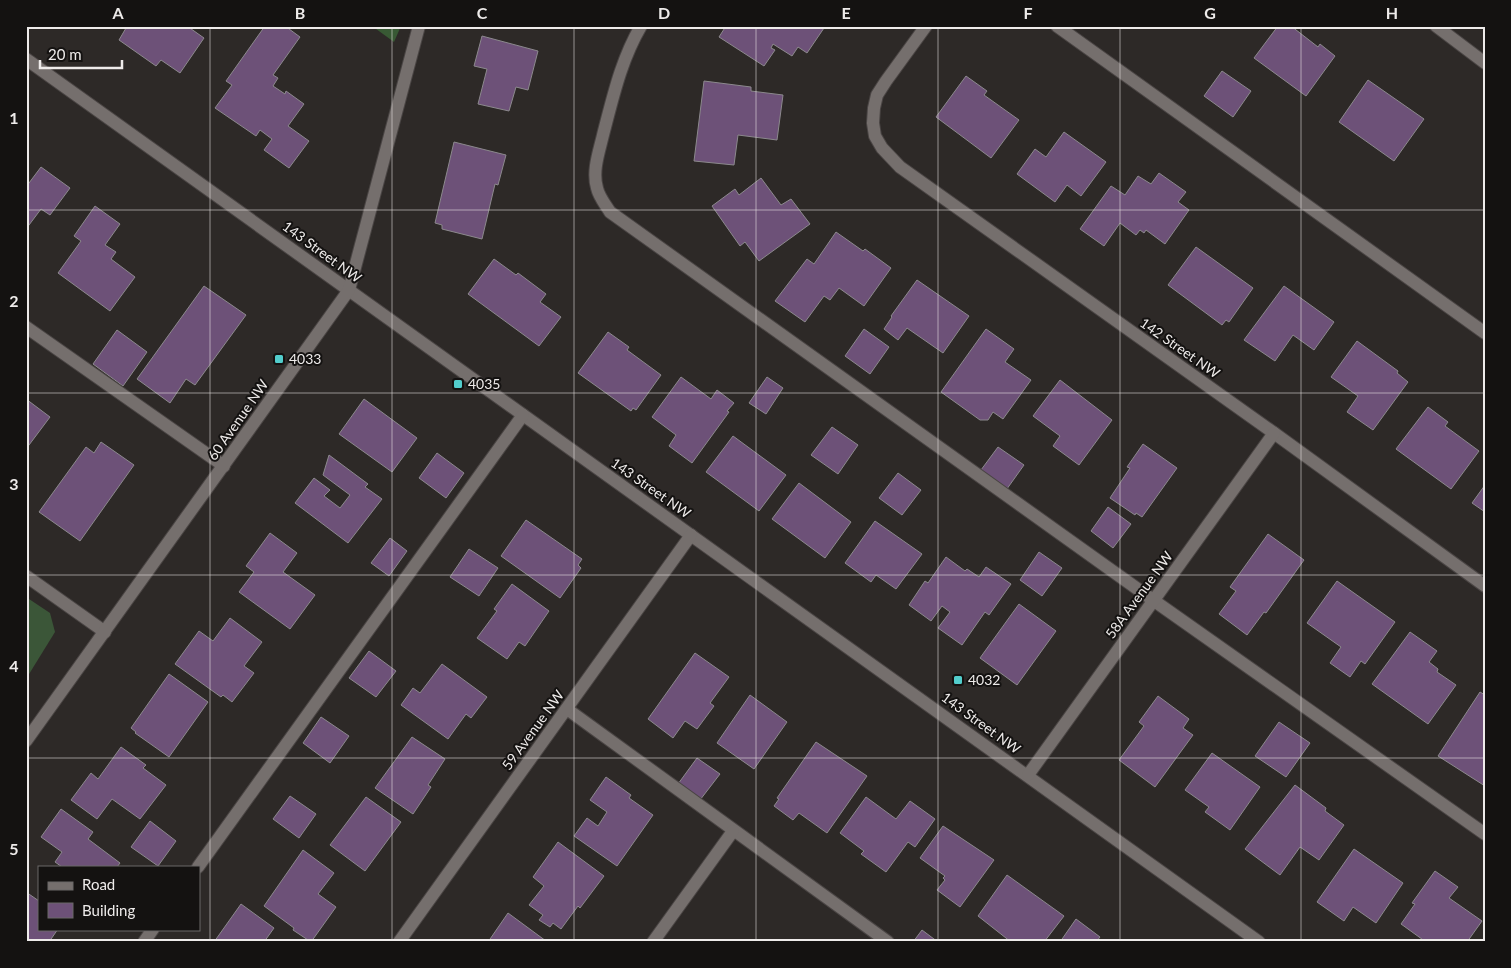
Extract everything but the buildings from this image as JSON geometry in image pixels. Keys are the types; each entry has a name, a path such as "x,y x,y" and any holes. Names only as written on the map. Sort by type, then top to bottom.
{"street":[{"name":"60 Avenue NW","path":"26,741 106,632 349,290 419,26"},
{"path":"641,26 631,44 617,78 595,168 596,188 610,212 1153,600 1485,834"},
{"name":"142 Street NW","path":"926,26 877,96 873,123 875,136 882,148 900,167 1274,433 1485,586"},
{"path":"1058,26 1485,333"},
{"path":"1436,26 1485,63"},
{"name":"143 Street NW","path":"26,59 1259,942"},
{"path":"26,327 224,466"},
{"path":"199,866 523,415"},
{"name":"58A Avenue NW","path":"1028,775 1274,433"},
{"name":"59 Avenue NW","path":"399,942 691,535"},
{"path":"26,576 106,632"},
{"path":"567,709 732,831 888,942"},
{"path":"653,942 732,831"},
{"path":"144,942 152,930"}],"green space":[{"path":"372,26 401,26 394,42"},
{"path":"26,597 50,613 55,632 26,679"}],"place":[{"name":"4033","path":"279,359"},
{"name":"4035","path":"458,384"},
{"name":"4032","path":"958,680"}]}
